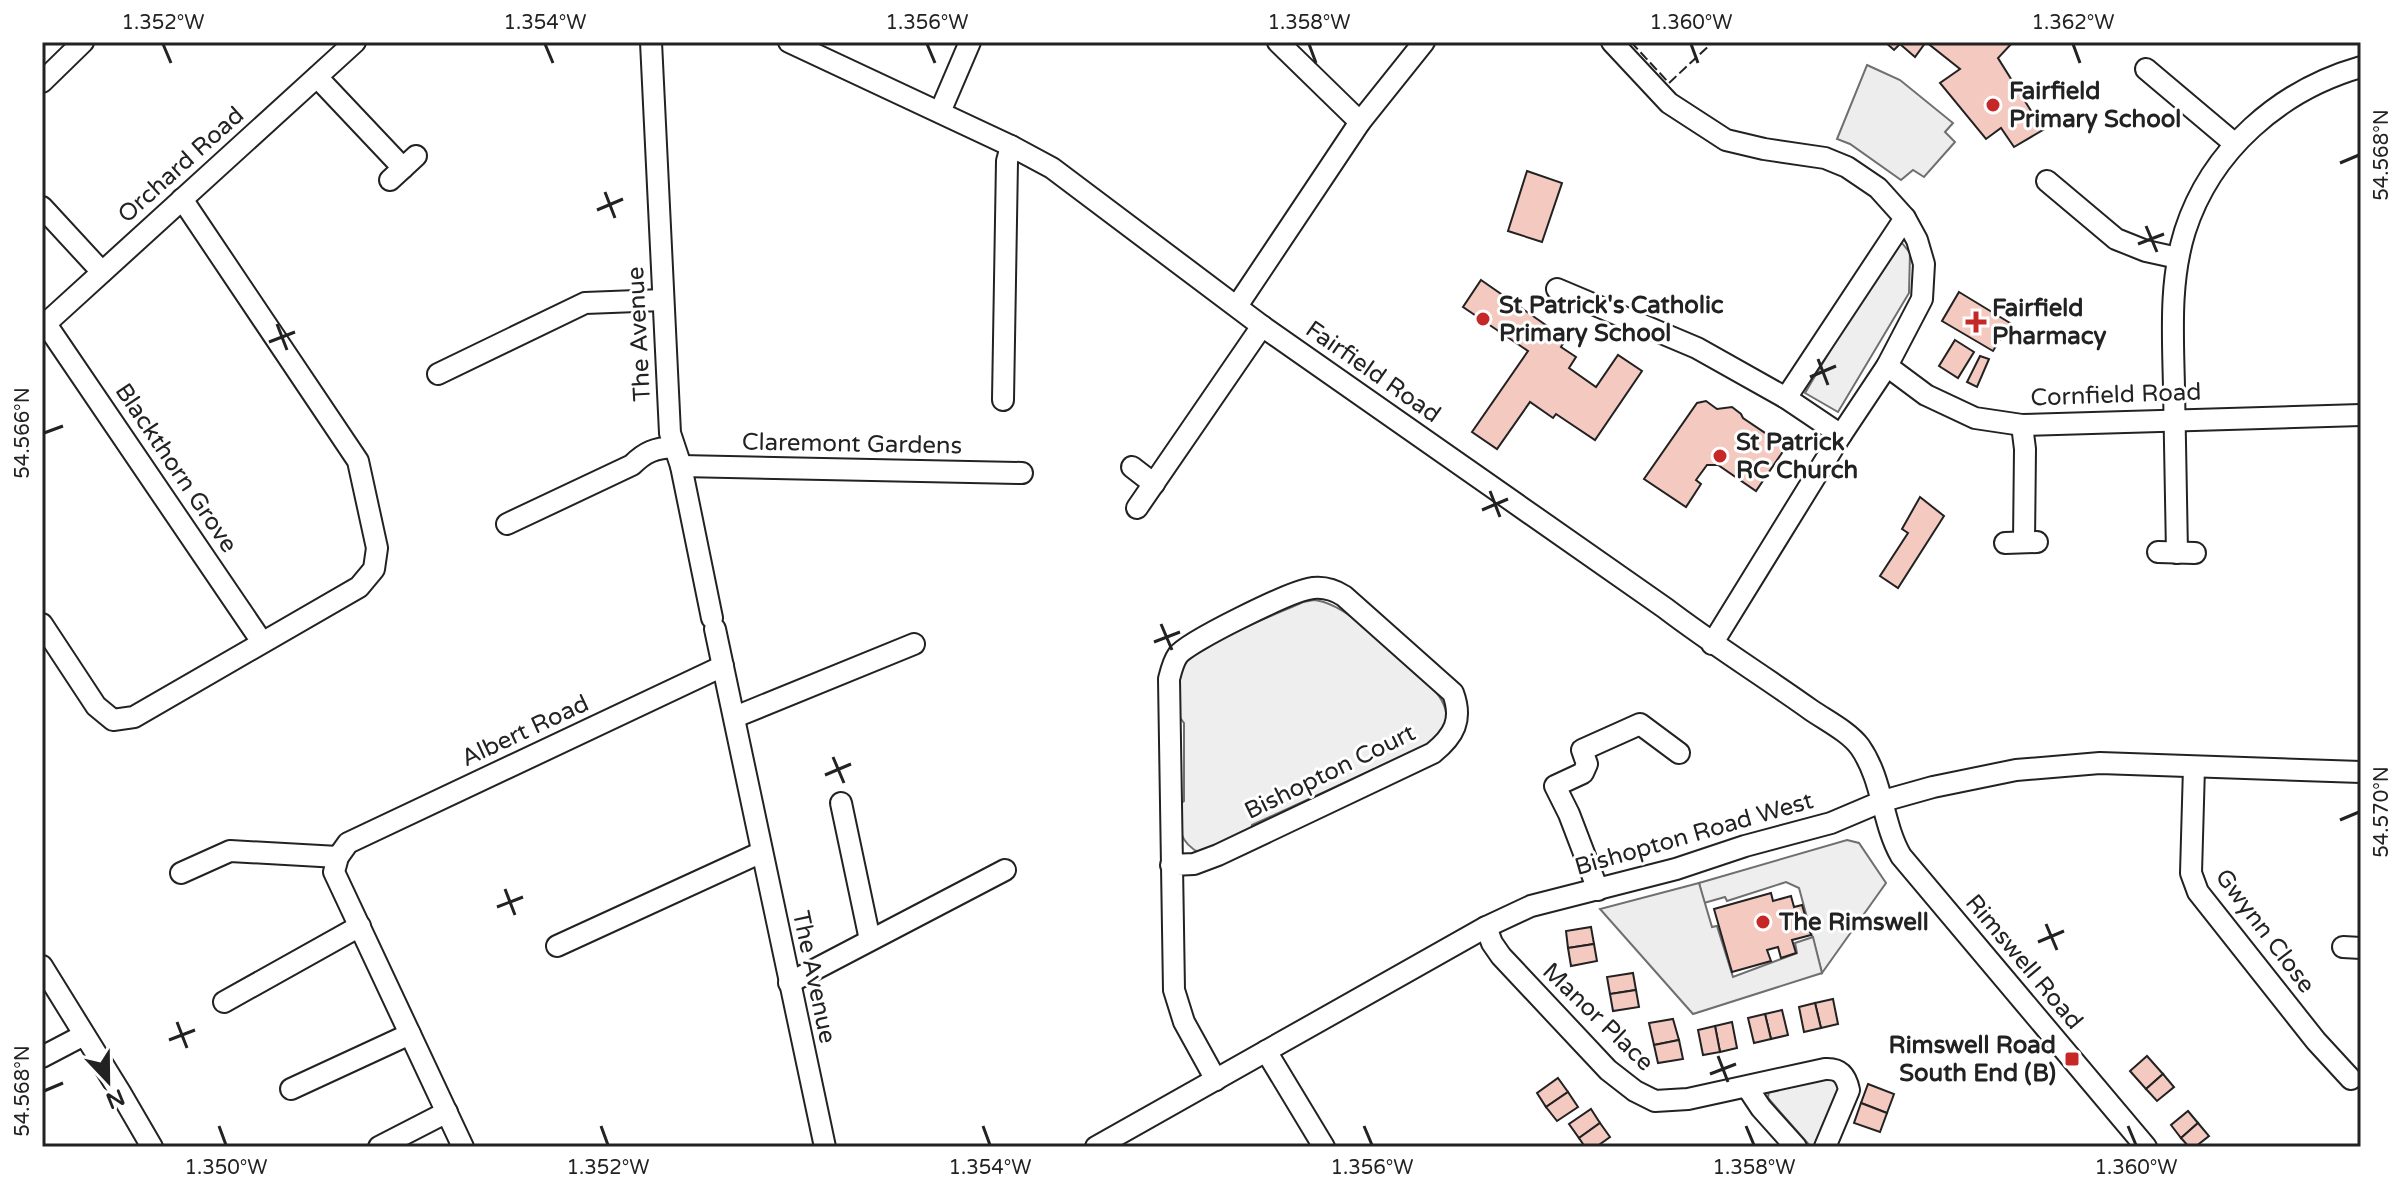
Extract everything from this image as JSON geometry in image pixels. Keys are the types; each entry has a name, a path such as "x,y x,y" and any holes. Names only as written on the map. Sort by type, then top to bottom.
{"street":[{"path":"42,82 83,42"},
{"name":"Orchard Road","path":"44,325 355,42"},
{"name":"The Avenue","path":"651,42 670,433 735,717 825,1147"},
{"name":"Fairfield Road","path":"789,42 1052,168 1262,326 1712,644 1764,676 1859,746 1883,801"},
{"path":"940,112 970,42"},
{"path":"1278,42 1360,122"},
{"path":"1237,306 1360,122 1424,42"},
{"path":"1612,42 1669,103 1726,140 1825,158 1847,167 1878,188 1905,218 1917,240 1924,264 1922,299 1887,366 1712,644"},
{"path":"2177,553 2173,300 2185,230 2207,185 2235,144 2256,123 2297,93 2325,79 2361,67"},
{"path":"2147,68 2235,144"},
{"path":"317,77 403,168"},
{"path":"1003,400 1007,161 1011,146"},
{"path":"2047,181 2116,239 2146,251 2178,258"},
{"path":"42,624 96,706 113,720 134,717 359,587 374,569 377,548 358,461 182,199"},
{"path":"42,207 102,272"},
{"path":"1786,398 1905,218"},
{"path":"1556,290 1697,348 1786,398 1841,435"},
{"path":"438,374 585,303 663,300"},
{"name":"Blackthorn Grove","path":"44,325 262,642"},
{"path":"1137,508 1262,326"},
{"name":"Cornfield Road","path":"1887,366 1926,395 1975,418 2022,425 2361,415"},
{"path":"2022,425 2025,449 2022,542"},
{"name":"Claremont Gardens","path":"507,524 632,465 643,454 656,448 677,456 1022,473"},
{"path":"1132,467 1154,484"},
{"path":"520,494 530,513"},
{"name":"Bishopton Court","path":"1171,865 1194,864 1218,855 1433,753 1449,740 1457,723 1458,704 1453,693 1335,590 1311,588 1301,591 1199,639 1178,656 1169,679 1171,865 1174,990 1184,1022 1216,1080"},
{"path":"735,717 914,644"},
{"name":"Albert Road","path":"343,850 723,666"},
{"path":"1598,890 1555,786 1583,773 1587,764 1582,750 1640,724 1679,753"},
{"name":"Bishopton Road West","path":"1096,1147 1486,927 1531,906 1676,869 1745,846 1831,823 1883,801 2016,770 2100,763 2361,772"},
{"name":"Gwynn Close","path":"2194,767 2191,873 2198,892 2316,1041 2345,1067"},
{"name":"Rimswell Road","path":"1883,801 1894,844 1901,856 2146,1147"},
{"path":"841,803 870,940"},
{"path":"181,873 230,851 343,850 334,872 463,1147"},
{"path":"557,946 762,852"},
{"path":"789,983 1005,870"},
{"path":"224,1002 360,926"},
{"name":"Manor Place","path":"1486,927 1492,943 1513,970 1608,1070 1635,1091 1655,1101 1670,1102 1835,1068 1847,1080 1849,1090 1825,1147"},
{"path":"42,966 152,1147"},
{"path":"291,1089 410,1034"},
{"path":"42,1057 84,1035"},
{"path":"1266,1051 1324,1147"},
{"path":"1747,1087 1761,1108 1796,1147"},
{"path":"379,1147 447,1112"}],"shaded area":[{"path":"1867,65 1900,80 1953,123 1945,132 1955,142 1924,177 1913,170 1901,180 1850,144 1837,139"},
{"path":"1902,243 1910,253 1909,293 1838,412 1805,393 1892,246"},
{"path":"1314,600 1343,611 1429,684 1442,700 1446,714 1444,726 1426,746 1383,771 1374,769 1252,825 1251,833 1200,853 1184,839 1178,820 1178,806 1184,801 1184,723 1178,715 1178,696 1184,666 1190,658 1219,640 1303,602"},
{"path":"1847,840 1859,843 1886,883 1822,973 1799,888 1786,882 1727,901 1725,897 1704,903 1699,883"},
{"path":"1699,883 1712,927 1717,926 1733,977 1797,953 1795,943 1813,937 1822,973 1693,1014 1600,909"},
{"path":"1832,1075 1841,1086 1819,1143 1811,1147 1768,1098 1769,1089"}],"building":[{"path":"1885,42 1926,42 1915,57 1900,44 1894,50"},
{"name":"Fairfield Primary School","path":"1926,42 2013,42 1998,58 2043,130 2014,147 2001,128 1986,139 1940,83 1960,69"},
{"path":"1527,171 1562,183 1542,242 1508,231"},
{"path":"1481,280 1566,339 1561,347 1576,357 1569,368 1596,387 1618,355 1642,371 1595,440 1556,414 1553,418 1530,402 1497,449 1472,432 1528,351 1463,307"},
{"name":"Fairfield Pharmacy","path":"1959,292 2010,323 1993,351 1942,321"},
{"path":"1955,340 1974,352 1958,378 1939,366"},
{"path":"1980,356 1989,359 1977,387 1967,382"},
{"name":"St Patrick RC Church","path":"1706,401 1717,409 1732,407 1786,447 1756,491 1718,465 1707,465 1696,480 1701,484 1686,507 1644,479 1697,403"},
{"path":"1920,497 1944,516 1898,588 1880,576 1908,533 1902,529"},
{"name":"The Rimswell","path":"1771,893 1773,901 1791,896 1794,907 1802,905 1811,935 1792,940 1796,953 1781,958 1778,947 1767,950 1771,961 1732,972 1714,909"},
{"path":"1591,927 1594,944 1568,948 1566,931"},
{"path":"1594,944 1597,961 1571,966 1568,948"},
{"path":"1633,973 1636,990 1610,994 1607,977"},
{"path":"1636,990 1639,1007 1613,1011 1610,994"},
{"path":"1833,999 1838,1024 1821,1028 1815,1003"},
{"path":"1815,1003 1821,1028 1804,1032 1799,1007"},
{"path":"1782,1010 1788,1035 1771,1039 1765,1014"},
{"path":"1765,1014 1771,1039 1754,1043 1748,1018"},
{"path":"1673,1019 1679,1040 1654,1045 1649,1023"},
{"path":"1732,1022 1737,1048 1720,1052 1715,1026"},
{"path":"1715,1026 1720,1052 1703,1055 1698,1030"},
{"path":"1679,1040 1683,1059 1658,1063 1654,1045"},
{"path":"2147,1056 2163,1074 2146,1089 2130,1071"},
{"path":"2163,1074 2174,1087 2157,1101 2146,1089"},
{"path":"1558,1078 1568,1092 1546,1107 1537,1093"},
{"path":"1868,1084 1894,1094 1887,1113 1861,1103"},
{"path":"1568,1092 1578,1107 1557,1121 1546,1107"},
{"path":"1861,1103 1887,1113 1880,1132 1854,1123"},
{"path":"1591,1109 1600,1123 1579,1138 1569,1124"},
{"path":"2188,1111 2198,1123 2181,1138 2171,1125"},
{"path":"1600,1123 1610,1137 1596,1147 1585,1147 1579,1138"},
{"path":"2198,1123 2209,1136 2195,1147 2189,1147 2181,1138"}],"fence":[{"path":"1631,42 1669,83 1713,42"}],"place":[{"name":"Fairfield Primary School","path":"1993,105"},
{"name":"St Patrick's Catholic Primary School","path":"1483,319"},
{"name":"Fairfield Pharmacy","path":"1976,322"},
{"name":"St Patrick RC Church","path":"1720,456"},
{"name":"The Rimswell","path":"1763,922"},
{"name":"Rimswell Road South End (B)","path":"2072,1059"}]}
